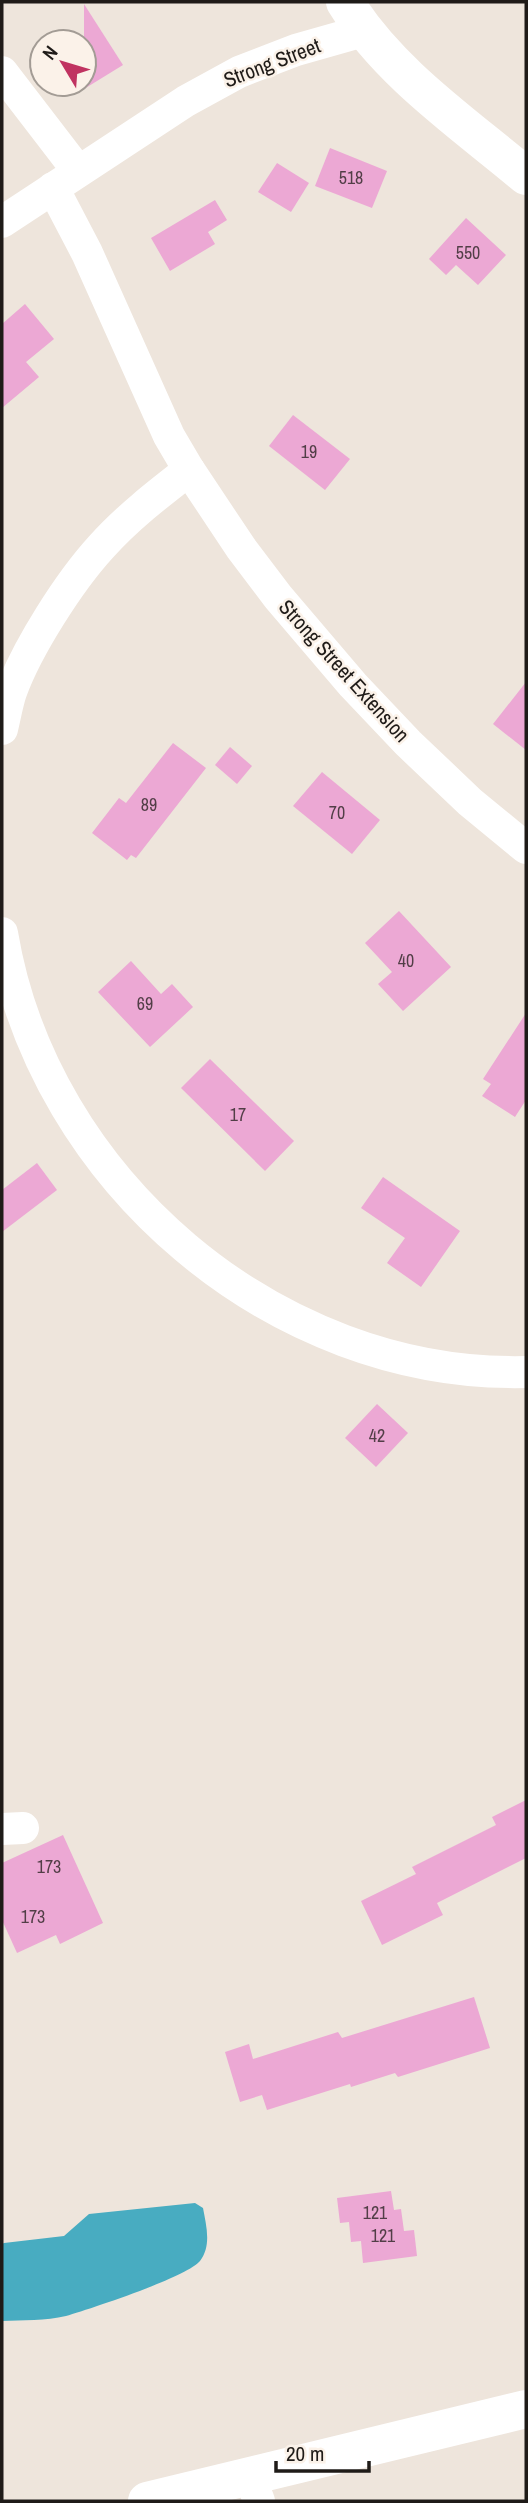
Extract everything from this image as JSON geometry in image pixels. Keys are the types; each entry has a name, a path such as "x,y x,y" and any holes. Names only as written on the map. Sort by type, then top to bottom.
{"street":[{"name":"Strong Street","path":"2,222 186,101 239,72 296,50 354,16 419,86 526,176"},
{"name":"Strong Street Extension","path":"2,72 65,179 87,253 169,436 241,548 278,597 353,685 408,743 470,802 526,848"},
{"path":"2,729 10,693 34,643 64,596 99,549 137,512 189,470"},
{"path":"2,933 21,1011 68,1112 121,1187 166,1233 215,1273 276,1311 359,1346 425,1363 486,1373 526,1372"},
{"path":"147,2501 254,2489 526,2409"}],"water":[{"path":"195,2203 203,2208 207,2242 204,2255 191,2268 137,2292 66,2316 42,2320 2,2321 2,2244 64,2236 89,2214"}],"building":[{"path":"84,4 123,65 98,80 98,28 84,28"},
{"path":"330,148 387,171 372,208 315,186"},
{"path":"277,163 309,183 291,212 258,192"},
{"path":"215,200 227,220 208,232 215,244 170,271 151,238"},
{"path":"466,218 506,255 478,285 456,265 446,275 429,259"},
{"path":"25,304 54,339 26,362 39,377 2,408 2,324"},
{"path":"293,415 350,459 325,490 269,446"},
{"path":"526,682 526,750 493,724"},
{"path":"173,743 206,768 136,858 131,855 127,860 92,833 119,798 126,803"},
{"path":"230,747 252,766 237,784 215,765"},
{"path":"322,772 380,820 352,854 293,806"},
{"path":"399,911 451,967 403,1011 378,984 392,972 365,943"},
{"path":"131,961 161,994 172,984 193,1007 150,1047 98,992"},
{"path":"526,1013 526,1100 515,1117 482,1096 491,1084 483,1079"},
{"path":"210,1059 294,1141 265,1171 181,1088"},
{"path":"37,1163 57,1190 2,1232 2,1190"},
{"path":"383,1177 460,1231 421,1287 387,1263 405,1238 361,1208"},
{"path":"377,1404 408,1433 376,1467 345,1438"},
{"path":"526,1800 526,1858 437,1903 443,1915 382,1945 361,1901 416,1874 412,1867 496,1825 492,1817"},
{"path":"63,1835 103,1923 60,1944 56,1935 17,1953 2,1920 2,1863"},
{"path":"474,1997 490,2048 398,2077 395,2073 351,2087 350,2084 267,2110 262,2095 240,2102 225,2052 249,2044 253,2059 338,2032 342,2038"},
{"path":"391,2191 394,2210 401,2209 404,2231 414,2230 417,2256 363,2263 361,2241 351,2242 349,2222 340,2223 337,2198"}]}
